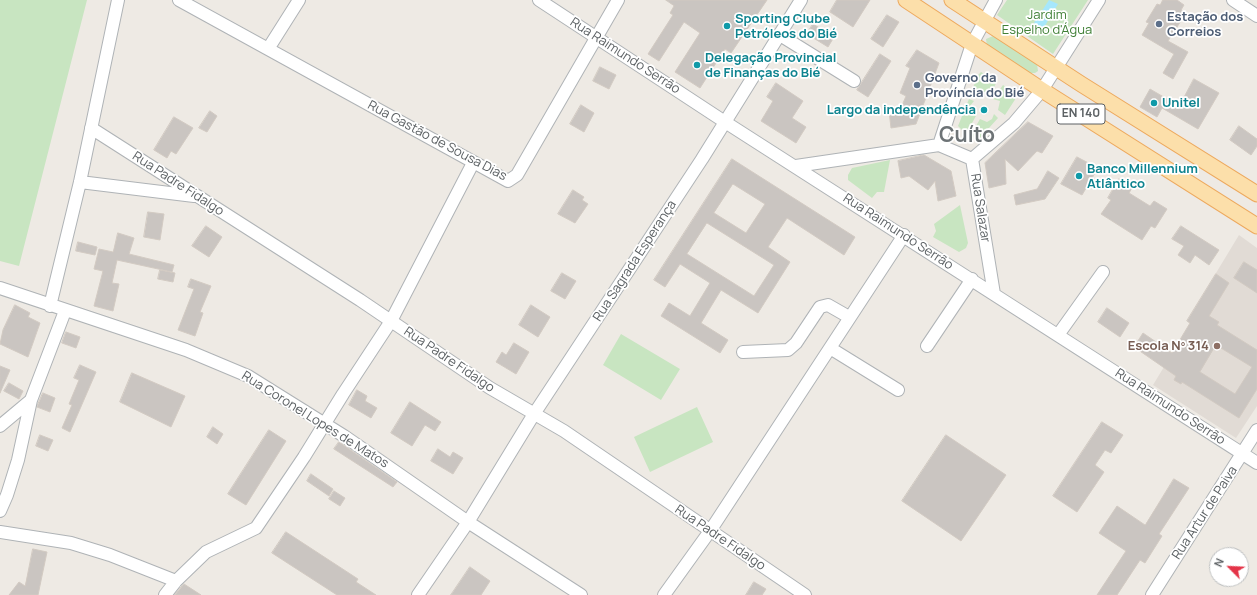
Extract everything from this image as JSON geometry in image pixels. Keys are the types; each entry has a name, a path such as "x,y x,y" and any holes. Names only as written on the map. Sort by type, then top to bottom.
{"main road":[{"name":"EN 140","path":"906,0 1042,90 1193,184 1257,226"},
{"name":"EN 140","path":"952,0 1057,69 1257,194"},
{"path":"1193,184 1207,163"}],"street":[{"path":"50,306 80,182 118,0"},
{"name":"Rua Gastão de Sousa Dias","path":"180,0 508,181 517,175 618,0"},
{"path":"268,49 299,0"},
{"name":"Rua Raimundo Serrão","path":"539,0 724,122 796,166 1257,463"},
{"name":"Rua Sagrada Esperança","path":"418,595 468,522 534,414 702,159 802,0"},
{"path":"939,145 972,44 983,21 996,0"},
{"name":"Rua Salazar","path":"994,294 972,159 1014,123 1042,90 1057,69 1099,0"},
{"path":"1233,0 1257,16"},
{"path":"780,36 854,82"},
{"name":"Rua Padre Fidalgo","path":"91,128 391,321 490,388 564,431 805,595"},
{"path":"796,166 939,145 972,159"},
{"path":"165,595 176,580 206,552 256,528 304,457 391,321 473,163"},
{"path":"80,182 197,196"},
{"path":"664,595 710,531 849,317 904,236"},
{"path":"1058,335 1103,272"},
{"path":"927,346 972,279"},
{"name":"Rua Coronel Lopes de Matos","path":"0,288 215,361 248,376 324,424 468,522 581,595"},
{"path":"742,352 788,350 796,343 820,307 824,305 828,305 849,317"},
{"path":"0,511 7,495 18,460 31,400 65,311"},
{"path":"830,348 898,390"},
{"path":"0,426 31,400"},
{"name":"Rua Artur de Paiva","path":"1152,595 1257,430"},
{"path":"0,532 71,543 110,555 176,580"}],"shaded area":[{"name":"Escola Nº 314","path":"1239,235 1257,248 1257,406 1236,438 1153,385 1190,324 1187,321"}],"green space":[{"path":"0,0 87,0 19,266 0,261"},
{"name":"Jardim Espelho d'Água","path":"1007,0 1088,0 1053,54 997,15"},
{"path":"993,36 1037,64 1038,71 1035,73 1030,73 987,46 986,39"},
{"path":"981,72 997,81 990,96 986,92 983,92 978,98 970,95 978,75"},
{"path":"1003,85 1018,95 1005,115 998,110 1000,101 993,99"},
{"path":"969,99 974,101 970,106 970,111 976,116 968,130 962,130 958,126"},
{"path":"994,114 998,118 979,139 974,138 972,133 980,119 987,122 992,119"},
{"path":"890,160 884,192 877,192 872,198 848,180 848,175 852,168"},
{"path":"960,205 968,243 966,248 959,252 933,237 936,231 934,224"},
{"path":"621,334 680,369 661,400 603,365"},
{"path":"697,407 713,442 650,472 634,437"}],"water":[{"path":"1049,0 1058,4 1043,29 1034,23"}],"building":[{"path":"666,0 767,0 731,53 725,49 700,88 675,72 700,33 684,22 659,61 648,54 673,15 670,13 674,6"},
{"path":"837,0 870,0 853,27 830,12"},
{"name":"Estação dos Correios","path":"1163,0 1177,0 1184,5 1181,10 1186,13 1168,41 1188,52 1173,79 1163,73 1174,54 1142,35 1149,23 1146,22 1157,4 1160,5"},
{"path":"887,15 899,22 883,47 871,39"},
{"path":"813,24 834,37 828,47 807,34"},
{"name":"Governo da Província do Bié","path":"917,50 939,63 916,124 891,128 889,111 901,108 906,96 900,93 910,68 906,66"},
{"path":"880,54 891,61 868,97 857,90"},
{"path":"600,67 616,75 609,89 593,81"},
{"path":"1194,79 1219,93 1198,129 1162,108 1157,117 1140,107 1150,89 1179,106"},
{"path":"776,83 803,101 792,118 806,127 796,143 761,121 773,101 767,97"},
{"path":"581,105 594,113 584,132 570,124"},
{"path":"210,111 217,116 207,132 199,128"},
{"path":"174,117 193,128 176,154 171,151 167,158 154,150"},
{"path":"1028,122 1053,136 1042,153 1037,151 1018,171 1005,159 1006,184 989,188 985,163"},
{"path":"1239,126 1257,139 1257,146 1251,155 1230,140"},
{"path":"924,155 951,171 956,196 938,201 935,181 928,190 909,176 901,178 898,161"},
{"name":"Banco Millennium Atlântico","path":"1077,157 1098,168 1082,195 1061,184"},
{"path":"732,159 855,237 844,255 787,218 768,247 790,262 758,313 721,290 701,323 728,340 720,353 661,316 669,303 690,316 710,283 680,264 665,287 654,280","holes":["733,184 765,204 746,233 714,213","707,223 774,265 754,296 687,254"]},
{"path":"1048,171 1059,178 1045,199 1016,205 1014,195 1037,189"},
{"path":"1119,179 1132,188 1129,193 1150,206 1154,201 1167,209 1155,228 1151,226 1142,240 1101,214 1111,200 1108,198"},
{"path":"573,190 584,197 582,200 588,204 575,223 558,214"},
{"path":"148,212 164,214 160,240 144,237"},
{"path":"206,226 222,237 209,257 192,246"},
{"path":"1181,226 1219,250 1209,265 1195,255 1190,263 1178,255 1184,246 1172,239"},
{"path":"118,233 134,238 129,254 174,265 172,272 117,260 112,283 119,284 113,311 94,306 103,271 94,269 99,249 113,252"},
{"path":"78,242 97,247 95,255 76,251"},
{"path":"1244,262 1257,270 1257,293 1234,278"},
{"path":"160,270 175,273 173,282 158,279"},
{"path":"562,273 576,281 565,299 551,291"},
{"path":"1216,274 1229,283 1209,316 1219,322 1217,325 1257,350 1257,389 1239,418 1182,382 1181,384 1174,380 1176,376 1134,347 1143,333 1172,353 1190,323 1187,321","holes":["1216,345 1252,367 1235,394 1200,372"]},
{"path":"191,279 211,286 200,312 203,313 195,336 178,330 194,289 188,287"},
{"path":"15,305 30,313 28,317 40,323 28,357 0,344 3,330"},
{"path":"531,305 550,317 538,337 519,325"},
{"path":"1107,308 1129,323 1120,337 1098,322"},
{"path":"66,332 80,337 76,348 62,343"},
{"path":"514,343 529,352 516,374 496,362 502,352 506,355"},
{"path":"80,365 96,372 70,432 62,428 72,405 69,404 79,380 74,378"},
{"path":"0,366 10,370 0,393"},
{"path":"132,373 185,396 171,427 120,402"},
{"path":"9,383 23,391 19,399 4,391"},
{"path":"357,390 367,396 365,401 377,408 371,418 349,405"},
{"path":"43,393 55,398 50,412 37,407"},
{"path":"410,402 441,422 435,431 425,425 412,446 391,433"},
{"path":"1102,422 1123,435 1111,453 1105,450 1095,465 1104,472 1077,512 1053,496"},
{"path":"213,427 223,434 217,444 207,437"},
{"path":"269,430 286,441 246,505 228,494"},
{"path":"40,435 53,440 48,451 36,446"},
{"path":"946,435 1006,475 961,541 902,501"},
{"path":"339,442 397,482 393,487 334,449"},
{"path":"438,449 450,457 453,452 463,458 453,474 431,461"},
{"path":"311,474 333,489 329,496 307,481"},
{"path":"1174,479 1189,488 1159,534 1162,536 1145,563 1140,560 1117,595 1097,595 1126,551 1099,533 1117,506 1145,525"},
{"path":"334,491 345,498 340,506 329,499"},
{"path":"286,532 358,579 356,582 376,595 337,595 272,553"},
{"path":"33,549 47,552 38,595 9,595 19,582 25,586"},
{"path":"470,567 490,581 481,595 451,595"},
{"path":"754,582 766,589 762,595 746,595"},
{"path":"184,584 201,595 175,595"}],"place":[{"name":"Estação dos Correios","path":"1159,24"},
{"name":"Sporting Clube Petróleos do Bié","path":"727,26"},
{"name":"Delegação Provincial de Finanças do Bié","path":"697,65"},
{"name":"Governo da Província do Bié","path":"917,85"},
{"name":"Unitel","path":"1154,103"},
{"name":"Largo da independência","path":"984,110"},
{"name":"Banco Millennium Atlântico","path":"1079,176"},
{"name":"Escola Nº 314","path":"1217,346"}],"district":[{"name":"Cuíto","path":"967,136"}]}
